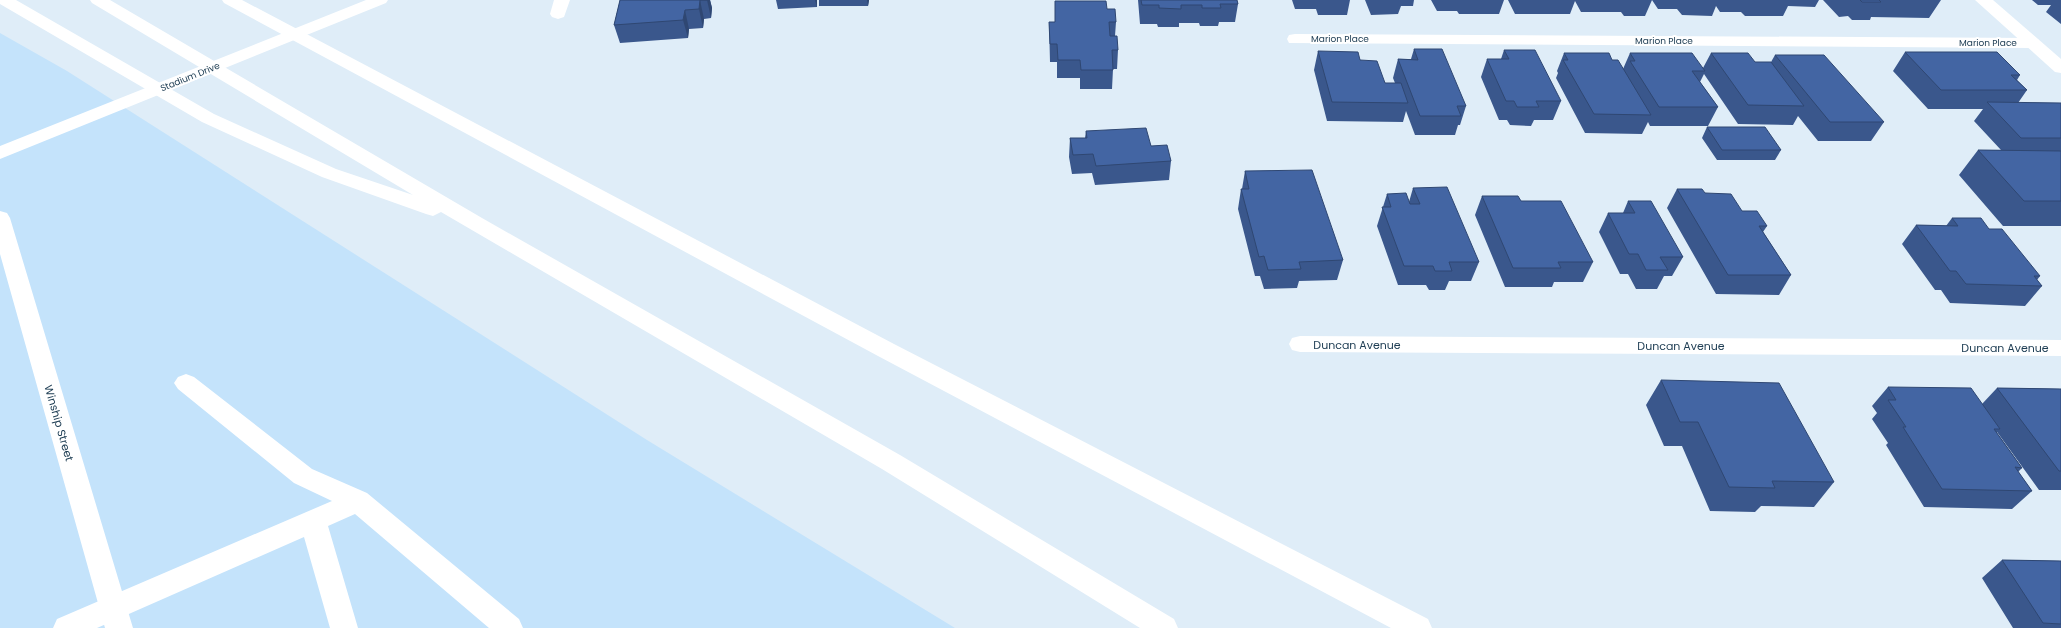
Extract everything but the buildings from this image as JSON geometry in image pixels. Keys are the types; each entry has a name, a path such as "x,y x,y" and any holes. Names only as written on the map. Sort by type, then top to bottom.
{"main road":[{"path":"4,0 208,118 329,173 476,223"},
{"path":"98,0 476,223 892,462 1164,628"},
{"path":"230,0 893,354 1418,628"},
{"path":"243,0 273,23"},
{"name":"Stadium Drive","path":"0,153 380,0"},
{"path":"1983,0 2061,68"},
{"name":"Marion Place","path":"1295,39 2032,43"},
{"name":"Winship Street","path":"2,230 116,619"},
{"name":"Duncan Avenue","path":"1300,344 2061,348"},
{"path":"186,383 303,476 358,501 509,628"},
{"path":"67,628 116,619 313,521 358,501"},
{"path":"313,521 344,628"}],"shaded area":[{"path":"0,33 67,71 647,440 955,628 0,628"}]}
